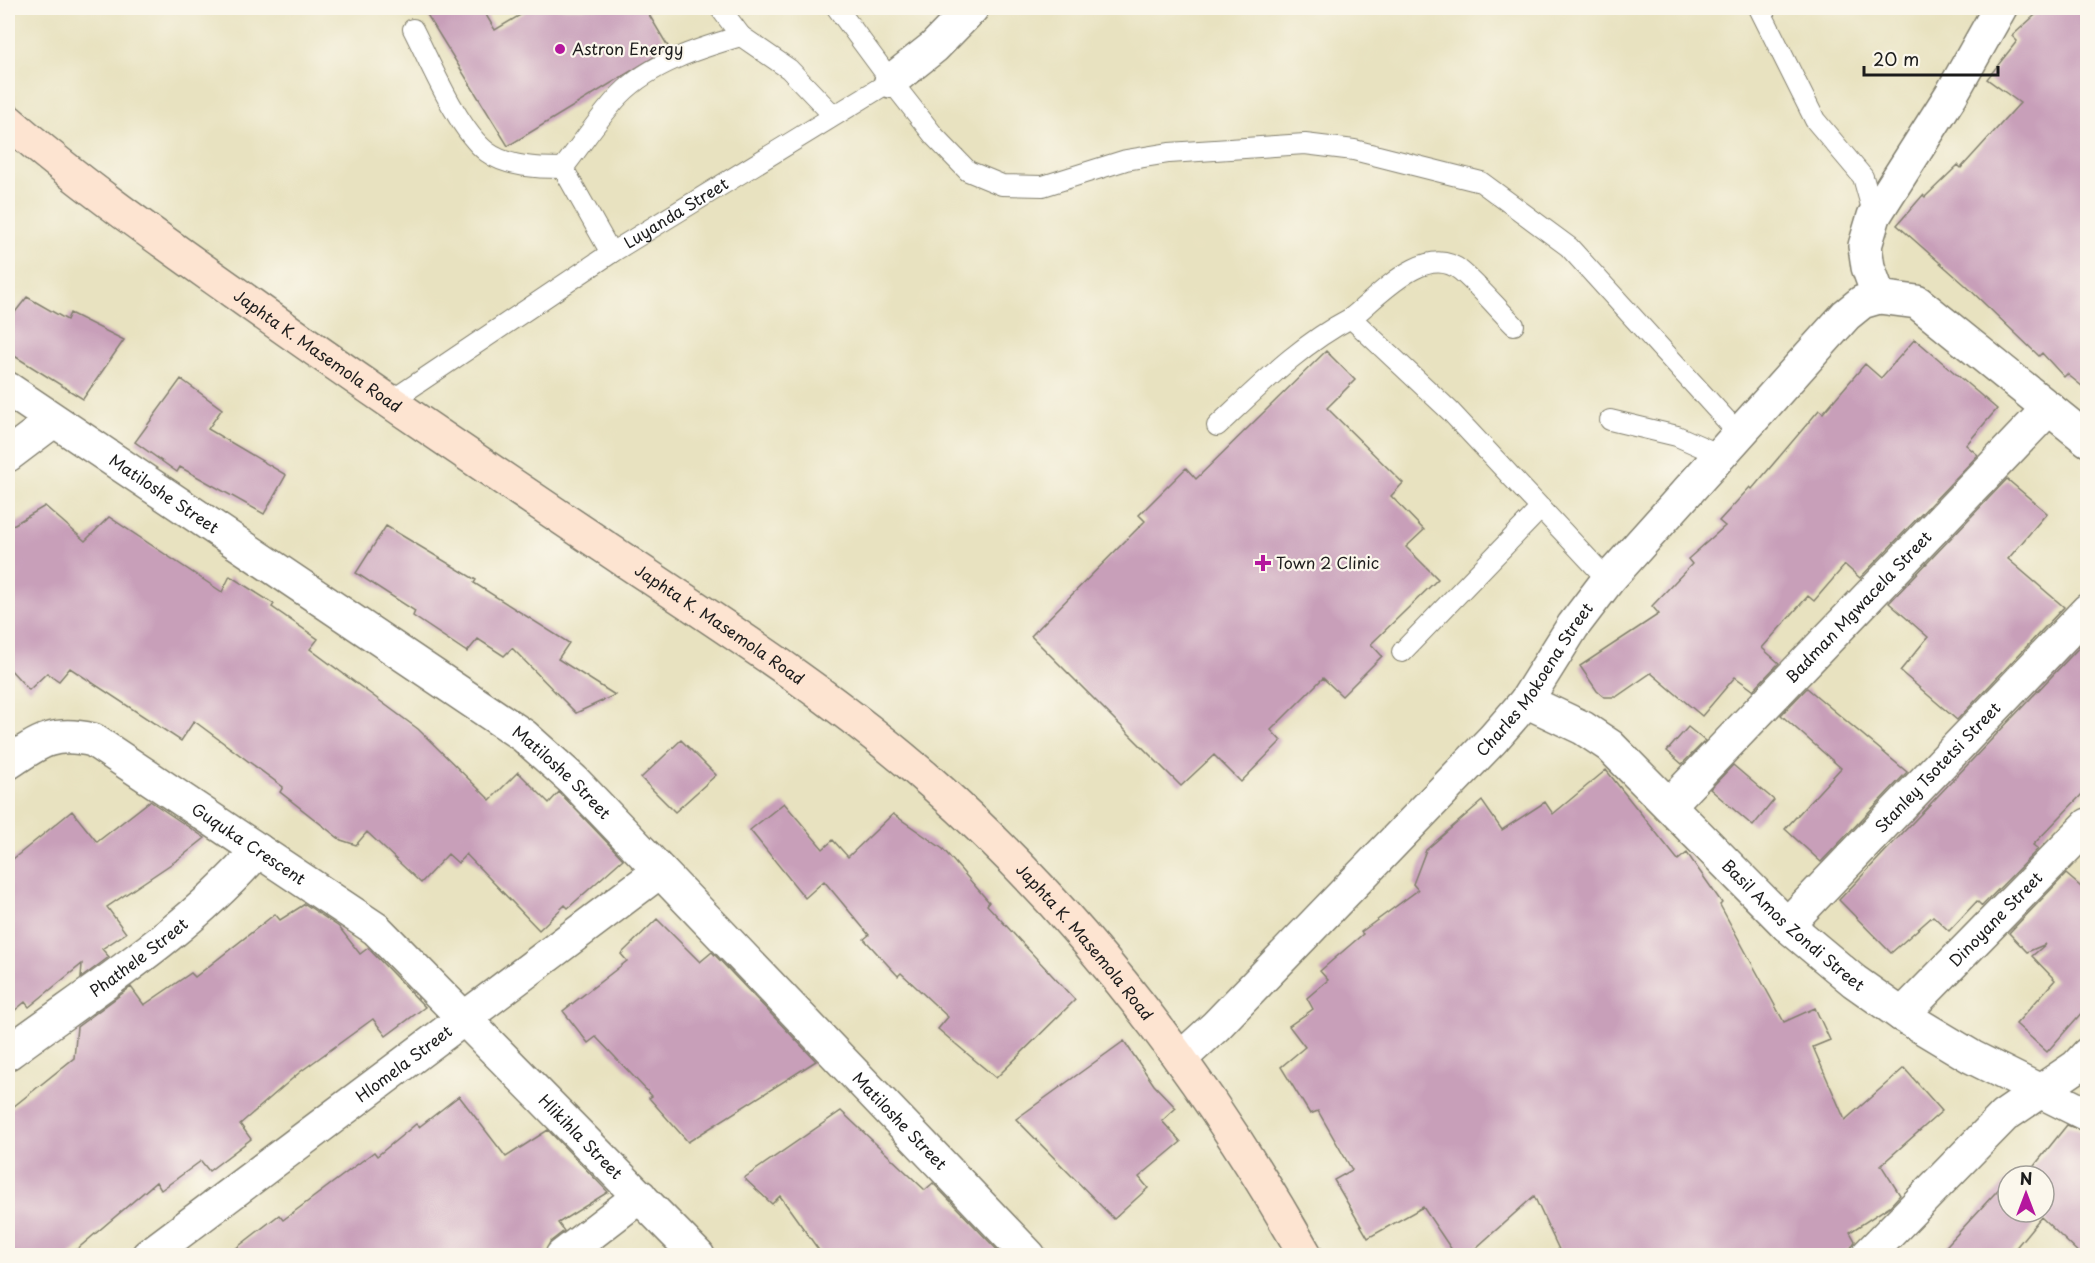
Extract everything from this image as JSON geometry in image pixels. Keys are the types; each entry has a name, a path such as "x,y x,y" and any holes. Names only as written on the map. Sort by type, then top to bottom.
{"main road":[{"name":"Japhta K. Masemola Road","path":"8,121 116,208 388,403 806,682 933,784 1005,852 1094,951 1181,1058 1234,1134 1306,1256"}],"street":[{"path":"891,81 934,47 972,8"},
{"path":"2000,8 1951,95 1874,216 1865,246 1868,267 1880,297 1917,302 2088,440"},
{"name":"Charles Mokoena Street","path":"1181,1058 1216,1026 1526,701 1573,626 1608,580 1846,315 1862,302 1880,297"},
{"name":"Matiloshe Street","path":"8,389 524,736 573,780 1029,1256"},
{"name":"Badman Mgwacela Street","path":"1669,805 2049,408"},
{"path":"8,455 53,421"},
{"name":"Stanley Tsotetsi Street","path":"1787,925 2088,610"},
{"name":"Basil Amos Zondi Street","path":"1526,701 1582,728 1610,746 1787,925 1854,981 1902,1015 1972,1057 2088,1115"},
{"name":"Guquka Crescent","path":"8,763 48,738 70,735 93,740 376,929 463,1020"},
{"name":"Dinoyane Street","path":"1902,1015 2088,825"},
{"name":"Phathele Street","path":"8,1053 196,913 238,874 258,850"},
{"name":"Hlomela Street","path":"148,1256 660,871"},
{"name":"Hlikihla Street","path":"463,1020 698,1256"},
{"path":"1867,1256 2004,1116 2039,1089 2077,1066 2088,1054"},
{"path":"562,1256 640,1196"}],"lane":[{"path":"720,8 741,36 789,69 833,115"},
{"path":"837,8 935,137 968,171 1002,185 1043,186 1126,160 1169,153 1305,144 1354,150 1481,182 1569,248 1729,445"},
{"path":"1759,8 1815,120 1863,177 1874,216"},
{"path":"413,29 470,136 488,153 534,168 563,168"},
{"path":"563,168 621,94 662,66 701,48 741,36"},
{"name":"Luyanda Street","path":"388,403 611,253 891,81"},
{"path":"563,168 611,253"},
{"path":"1217,426 1288,360 1329,330 1351,318 1413,267 1428,262 1444,263 1460,270 1514,325"},
{"path":"1351,318 1450,411 1608,580"},
{"path":"1610,420 1677,436 1729,445"},
{"path":"1402,652 1541,508"}],"building":[{"path":"423,8 482,8 495,30 532,8 645,8 669,48 508,146"},
{"path":"2043,8 2088,8 2088,391 2067,374 2064,377 2042,353 2039,356 1964,284 1897,225 1923,195 1925,197 1958,165 1961,168 2020,103 1987,79 2017,41 2012,36"},
{"path":"27,297 67,320 70,313 124,340 83,399 8,352 8,321"},
{"path":"1915,339 1997,409 1966,445 1978,455 1860,578 1845,565 1814,601 1808,596 1762,648 1779,663 1753,690 1735,677 1702,716 1651,673 1616,697 1604,697 1597,691 1580,666 1659,614 1652,606 1692,564 1688,559 1725,526 1719,521 1750,487 1752,489 1819,410 1823,413 1865,364 1881,378"},
{"name":"Town 2 Clinic","path":"1326,351 1355,380 1327,408 1403,483 1391,496 1424,530 1406,547 1438,579 1371,644 1382,656 1342,696 1323,678 1271,730 1281,741 1241,782 1214,755 1181,786 1031,636 1145,521 1139,515 1186,468 1196,479"},
{"path":"181,379 222,409 208,429 286,475 264,514 180,467 177,472 135,442"},
{"path":"2007,479 2047,513 2008,559 2064,607 1957,720 1900,671 1928,637 1889,603"},
{"path":"45,506 85,541 109,517 222,592 230,576 274,604 272,607 318,639 310,649 418,729 490,800 518,772 549,803 559,792 623,859 568,908 565,905 539,930 466,854 458,863 448,854 421,883 367,832 356,845 341,840 280,792 283,787 194,721 181,741 70,668 59,681 47,673 29,690 8,667 8,528"},
{"path":"386,526 476,580 474,583 569,643 558,659 615,695 576,713 512,648 504,656 478,639 467,652 413,616 415,611 356,573"},
{"path":"2088,638 2088,788 2033,845 2038,849 1982,906 1977,901 1949,931 1933,916 1891,953 1839,900"},
{"path":"1807,688 1907,772 1821,862 1785,829 1841,768 1781,715"},
{"path":"1688,727 1705,741 1682,764 1667,751"},
{"path":"681,740 716,775 675,812 641,778"},
{"path":"1733,765 1774,800 1753,826 1710,789"},
{"path":"1606,770 1678,860 1687,853 1722,903 1720,905 1784,1022 1815,1008 1830,1040 1813,1047 1845,1120 1904,1068 1942,1111 1881,1165 1900,1195 1890,1206 1850,1232 1855,1241 1851,1248 1837,1256 1562,1256 1534,1196 1467,1256 1456,1256 1423,1207 1368,1238 1334,1180 1352,1170 1318,1111 1310,1114 1281,1067 1305,1047 1289,1026 1313,1009 1307,998 1328,980 1320,971 1363,934 1361,932 1418,890 1413,884 1426,850 1482,801 1502,830 1545,802 1553,814"},
{"path":"150,801 205,838 180,858 107,907 126,933 102,949 109,957 81,978 82,964 29,1007 25,1002 8,1016 8,863 72,811 97,842"},
{"path":"784,803 823,849 833,840 848,857 893,814 943,849 989,902 987,905 1075,1000 996,1078 938,1029 948,1017 901,973 898,976 864,939 869,935 824,881 805,898 750,830"},
{"path":"2066,874 2088,893 2088,1014 2084,1010 2047,1052 2016,1024 2055,980 2032,956 2046,944 2027,952 2009,933"},
{"path":"305,904 339,927 360,954 368,948 425,1007 386,1036 373,1019 300,1072 240,1124 251,1139 209,1171 201,1161 161,1190 156,1182 69,1256 8,1256 8,1111 74,1058 77,1027 131,987 144,1005 191,973 195,977 275,914 280,920"},
{"path":"657,919 700,962 712,952 816,1061 688,1142 649,1098 652,1096 596,1037 588,1043 563,1011 627,961 621,954"},
{"path":"1124,1041 1154,1085 1176,1108 1162,1121 1181,1142 1139,1177 1148,1188 1114,1219 1016,1119"},
{"path":"459,1096 506,1157 548,1130 608,1192 558,1223 564,1231 550,1242 544,1256 226,1256 279,1215 283,1220 374,1152 377,1156 416,1124 419,1127"},
{"path":"841,1111 925,1190 933,1183 1003,1256 823,1256 780,1196 772,1204 744,1178"},
{"path":"2067,1125 2088,1133 2088,1256 2082,1256 2048,1224 2056,1224 2056,1164 2036,1164"},
{"path":"1996,1192 1996,1224 2035,1224 2009,1256 1937,1256"}],"place":[{"name":"Astron Energy","path":"560,49"},
{"name":"Town 2 Clinic","path":"1263,563"}]}
